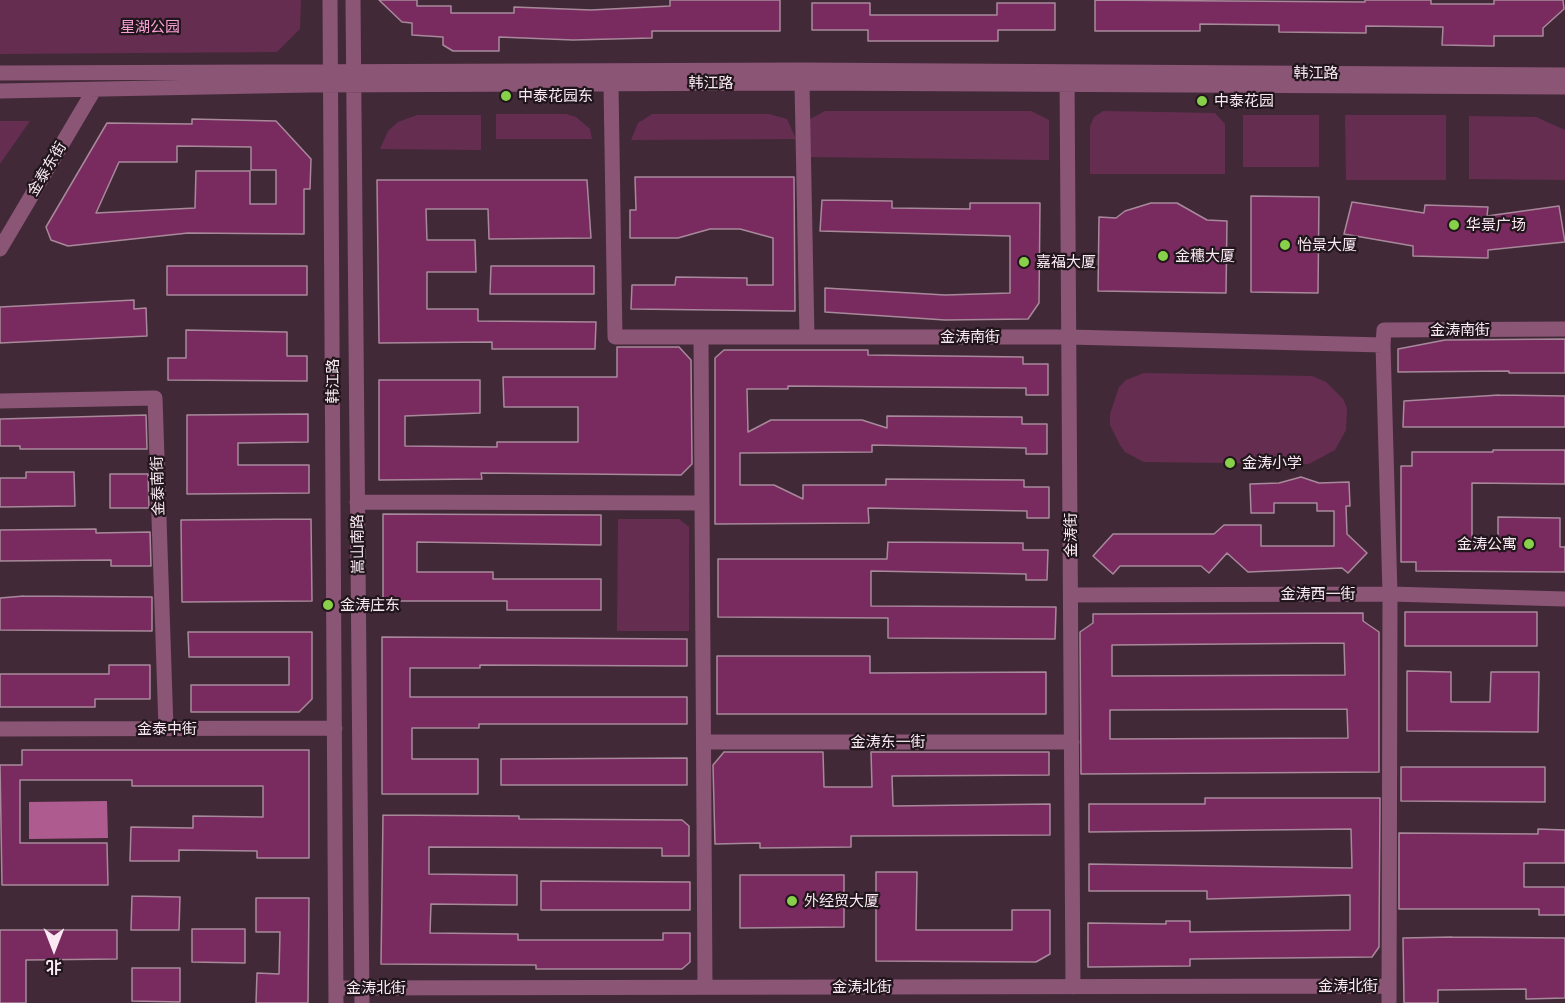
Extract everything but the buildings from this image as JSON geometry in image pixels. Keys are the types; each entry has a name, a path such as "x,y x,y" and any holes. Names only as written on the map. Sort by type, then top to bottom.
{"street":[{"path":"330,0 331,78"},
{"name":"嵩山南路","path":"353,0 362,995"},
{"name":"韩江路","path":"0,73 331,78 1565,75"},
{"name":"韩江路","path":"0,91 94,90 331,78"},
{"name":"韩江路","path":"331,78 334,728"},
{"name":"韩江路","path":"354,78 611,84 1068,78 1565,87"},
{"name":"金涛街","path":"1068,78 1073,987"},
{"path":"802,83 807,338"},
{"name":"金涛南街","path":"611,84 615,338 1069,338 1383,345 1384,330 1565,329"},
{"name":"金泰东街","path":"0,249 94,90"},
{"path":"701,338 705,987"},
{"path":"1383,345 1390,594 1389,1003"},
{"name":"金泰南街","path":"0,401 155,398 166,729"},
{"path":"357,502 702,503"},
{"name":"金涛西一街","path":"1071,595 1390,594 1565,599"},
{"path":"334,728 336,995"},
{"name":"金泰中街","path":"0,729 334,728"},
{"name":"金涛东一街","path":"704,742 1072,742"},
{"name":"金涛北街","path":"336,995 705,987 1389,986"},
{"path":"908,987 908,1003"}],"green space":[{"name":"星湖公园","path":"0,0 301,0 300,29 277,52 0,54"},
{"path":"825,111 1031,111 1049,120 1049,160 810,157 810,119"},
{"path":"1103,111 1215,113 1225,124 1225,174 1090,174 1090,126 1094,117"},
{"path":"496,114 566,114 576,117 590,129 592,139 496,139"},
{"path":"652,114 769,114 787,119 796,139 631,140 638,123"},
{"path":"417,115 481,115 481,150 380,149 388,131 398,122"},
{"path":"1243,115 1319,115 1319,167 1243,167"},
{"path":"1345,115 1446,115 1446,180 1346,180"},
{"path":"1469,116 1536,117 1565,130 1565,180 1469,179"},
{"path":"0,121 30,121 0,164"},
{"path":"1144,373 1312,376 1326,382 1343,399 1347,408 1346,430 1335,450 1309,464 1144,462 1125,452 1120,445 1110,425 1110,414 1119,387 1126,380"},
{"path":"618,519 679,519 689,527 689,631 617,631"}],"shaded area":[{"path":"107,801 108,838 29,839 29,802"}],"place":[{"name":"中泰花园东","path":"506,96"},
{"name":"中泰花园","path":"1202,101"},
{"name":"华景广场","path":"1454,225"},
{"name":"怡景大厦","path":"1285,245"},
{"name":"金穗大厦","path":"1163,256"},
{"name":"嘉福大厦","path":"1024,262"},
{"name":"金涛小学","path":"1230,463"},
{"name":"金涛公寓","path":"1529,544"},
{"name":"金涛庄东","path":"328,605"},
{"name":"外经贸大厦","path":"792,901"}]}
